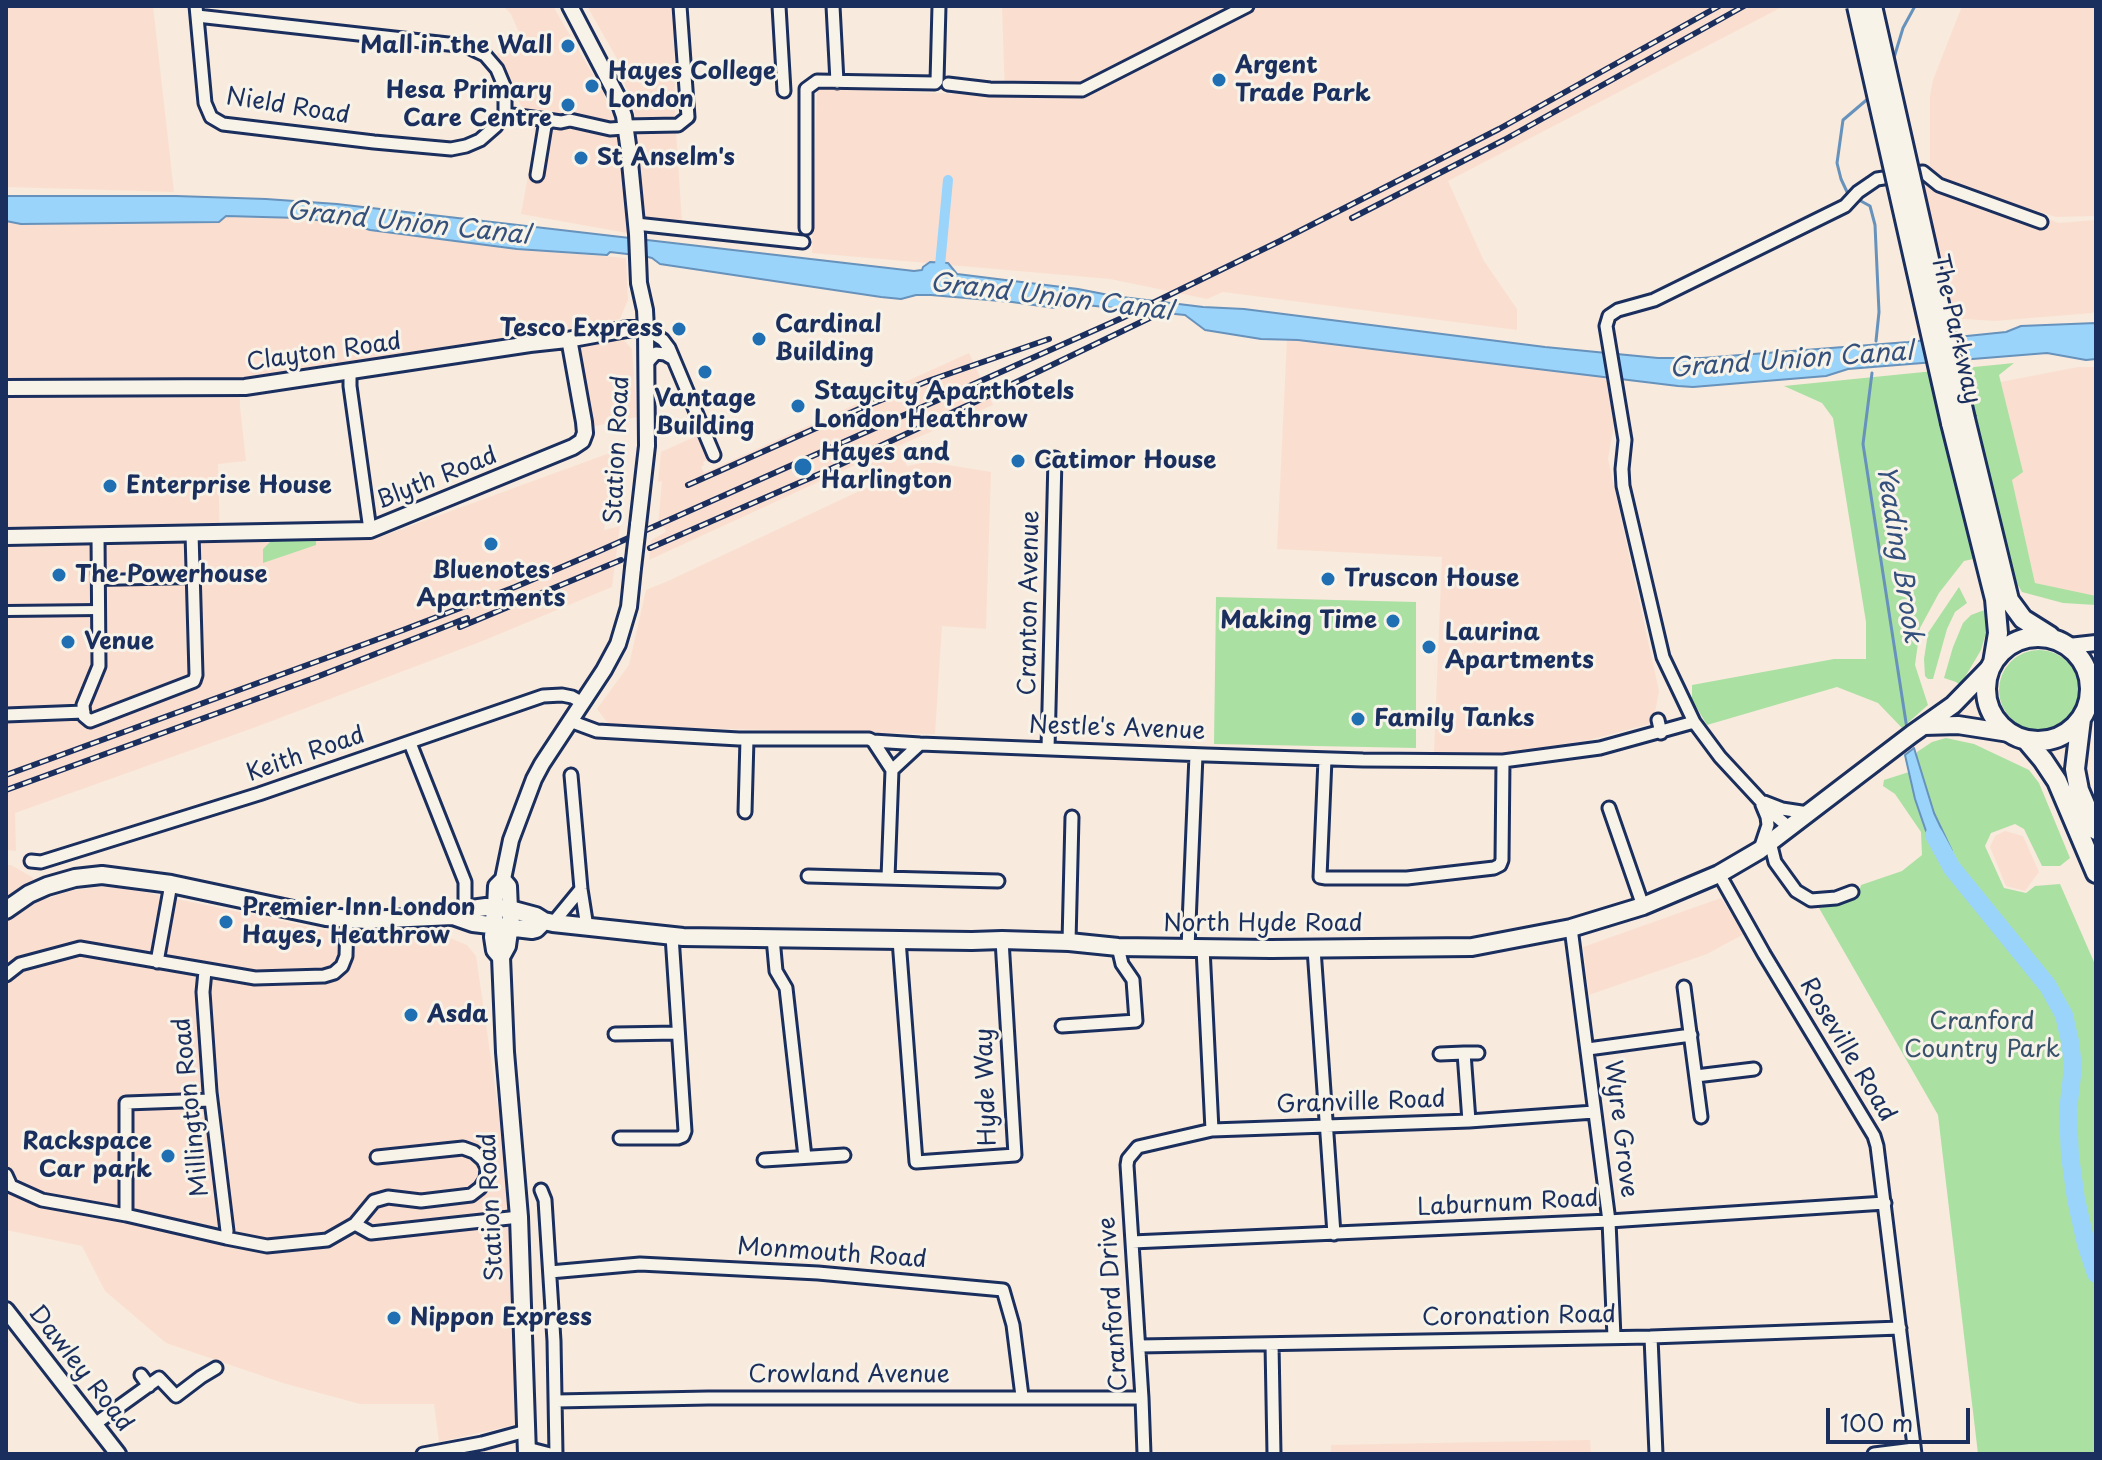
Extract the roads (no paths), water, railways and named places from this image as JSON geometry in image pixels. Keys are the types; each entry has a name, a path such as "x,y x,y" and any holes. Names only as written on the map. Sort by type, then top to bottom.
{"highway":[{"name":"The Parkway","path":"1857,6 1953,433 1988,546 2015,610 2033,626 2062,642"},
{"name":"The Parkway","path":"1872,6 1988,546 1998,633 1992,664"},
{"path":"2028,638 2062,642 2079,655 2086,667 2093,690 2088,707 2071,730 2057,738 2042,742 2027,741 2009,733 1999,724 1987,702 1987,677 1992,664 2013,643 2028,638"},
{"path":"2081,719 2075,769 2079,790 2096,830"},
{"path":"2027,741 2057,781 2096,873"}],"main road":[{"name":"North Hyde Road","path":"461,916 483,907 503,908 548,922 672,936 1002,940 1118,947 1472,947 1571,928 1643,906 1719,874 1790,828 1961,698 1992,664"},
{"path":"1913,733 1958,725 2009,733"},
{"name":"North Hyde Road","path":"6,910 47,886 102,875 171,884 326,917 461,916 493,926 535,930 548,922"},
{"name":"Station Road","path":"501,957 495,950 493,926 503,908"},
{"name":"Station Road","path":"503,908 511,928 507,948 501,957 506,1066 519,1220 527,1444"}],"street":[{"name":"Station Road","path":"503,908 509,886 503,879 511,840 534,779 618,644 624,625 629,607 646,453 645,310 639,283 623,112 613,85 570,6"},
{"path":"197,11 466,46 485,55 500,74 506,94 505,114 561,122 570,120 610,129 678,125 688,117 680,6"},
{"path":"779,6 784,91"},
{"path":"833,6 837,82"},
{"path":"806,228 806,92 817,81 933,84 937,81 939,6"},
{"path":"948,84 990,89 1082,90 1247,6"},
{"name":"Nield Road","path":"197,11 205,103 211,117 223,124 446,149 475,143 491,131 505,114"},
{"path":"537,175 546,120"},
{"path":"1790,828 1760,801 1720,757 1694,722 1663,657 1629,519 1622,469 1625,440 1606,326 1609,316 1618,310 1654,300 1845,206 1877,179 1923,172 1939,185 2041,222"},
{"path":"636,229 803,242"},
{"name":"Clayton Road","path":"6,388 245,387 627,329 646,329"},
{"path":"646,329 663,340 714,455"},
{"name":"Blyth Road","path":"6,537 370,530 582,441 584,422 567,340"},
{"path":"646,364 656,353 672,358"},
{"path":"350,372 370,530"},
{"name":"Cranton Avenue","path":"1048,749 1055,458"},
{"path":"98,535 99,666 83,705 84,716 90,721 194,681 192,533"},
{"path":"99,580 194,578"},
{"path":"6,611 99,610"},
{"path":"2062,642 2096,643"},
{"name":"Keith Road","path":"39,865 259,794 543,696 562,695 583,703"},
{"path":"6,715 84,712"},
{"path":"1658,720 1661,733"},
{"name":"Nestle's Avenue","path":"570,721 597,731 747,739 869,739 920,744 1196,755 1503,761 1600,748 1694,722"},
{"path":"745,812 747,739"},
{"path":"873,741 892,770 888,878"},
{"path":"410,743 465,882 461,916"},
{"path":"892,770 920,744"},
{"path":"1196,755 1196,948 1212,1130"},
{"path":"1325,759 1320,877 1326,878 1407,878 1500,865 1503,761"},
{"path":"571,775 587,927"},
{"path":"1760,801 1782,809 1808,813"},
{"path":"1760,801 1768,825 1765,846 1796,891 1811,900 1836,898 1852,892"},
{"path":"1609,808 1643,906"},
{"path":"1069,942 1072,817"},
{"name":"Roseville Road","path":"1719,874 1874,1136 1885,1203 1914,1452"},
{"path":"808,876 998,881"},
{"path":"157,962 171,884"},
{"path":"548,922 581,889"},
{"path":"6,975 20,964 80,948 263,979 329,975 342,966 346,956 347,919"},
{"name":"Wyre Grove","path":"1571,928 1609,1221 1614,1337"},
{"path":"620,1138 678,1138 685,1131 672,936"},
{"path":"773,938 776,971 786,988 805,1157"},
{"name":"Hyde Way","path":"899,940 916,1162 1015,1155 1002,940"},
{"path":"1062,1026 1136,1021 1133,980 1122,964 1118,947"},
{"path":"1314,949 1334,1234"},
{"name":"Millington Road","path":"205,971 203,992 211,1100 226,1238"},
{"path":"1684,987 1701,1117"},
{"path":"615,1034 678,1033"},
{"path":"1588,1049 1691,1035"},
{"path":"1464,1053 1469,1121"},
{"path":"1440,1054 1478,1053"},
{"path":"1696,1076 1754,1069"},
{"path":"126,1215 126,1103 211,1100"},
{"name":"Granville Road","path":"1133,1152 1138,1147 1212,1130 1469,1121 1594,1112"},
{"name":"Millington Road","path":"6,1175 11,1186 42,1200 267,1246 327,1240 355,1224 374,1201 388,1197 421,1201 471,1195 486,1179 487,1168 483,1160 463,1148 377,1157"},
{"name":"Cranford Drive","path":"1133,1152 1127,1165 1144,1454"},
{"path":"764,1160 844,1155"},
{"path":"541,1190 545,1200 550,1272 556,1454"},
{"name":"Laburnum Road","path":"1132,1242 1609,1221 1885,1203"},
{"path":"355,1224 371,1233 519,1220 546,1227"},
{"name":"Monmouth Road","path":"550,1272 640,1264 818,1273 1003,1290 1013,1325 1022,1396"},
{"name":"Dawley Road","path":"6,1310 118,1454"},
{"name":"Coronation Road","path":"1139,1346 1651,1337 1900,1328"},
{"path":"1651,1337 1656,1454"},
{"path":"1272,1344 1274,1454"},
{"path":"95,1424 159,1378 172,1400 216,1368"},
{"path":"141,1375 149,1386"},
{"name":"Crowland Avenue","path":"556,1401 1022,1396 1142,1398"},
{"path":"423,1454 482,1443 527,1444 550,1454"},
{"path":"1874,1454 1914,1452"}],"water":[{"name":"Grand Union Canal","path":"6,196 176,196 337,204 914,271 922,270 930,262 948,263 957,274 1114,296 1658,358 1702,358 1908,342 2006,332 2021,326 2096,323 2096,359 2047,353 1848,369 1826,376 1678,386 1298,340 1261,339 1205,330 1185,315 1065,303 1055,308 931,295 901,299 881,297 660,264 644,256 517,249 299,218 226,216 219,222 21,224 6,221"},
{"path":"1914,748 1934,813 1952,851 1941,858 1926,831 1915,799 1905,755"}],"waterway":[{"name":"Yeading Brook","path":"1893,61 1903,28 1915,6"},
{"name":"Yeading Brook","path":"1870,97 1843,120 1837,163 1848,194 1870,206 1875,225 1879,312 1876,341"},
{"name":"Grand Union Canal","path":"939,276 948,180"},
{"name":"Yeading Brook","path":"1872,373 1863,444 1907,729"},
{"path":"1934,835 1952,868 2048,986 2064,1015 2073,1067 2068,1111 2070,1156 2076,1199 2096,1274"}],"railway":[{"path":"6,775 515,587 1122,318 1499,129 1719,6"},
{"path":"1352,218 1504,140 1744,6"},
{"path":"650,548 824,472 1162,312"},
{"path":"688,485 928,381 1049,339"},
{"path":"460,627 621,560"},
{"path":"6,790 314,678 467,618"}],"place":[{"name":"Mall in the Wall","path":"568,46"},
{"name":"Argent Trade Park","path":"1219,80"},
{"name":"Hayes College London","path":"592,86"},
{"name":"Hesa Primary Care Centre","path":"568,105"},
{"name":"St Anselm's","path":"581,158"},
{"name":"Tesco Express","path":"679,329"},
{"name":"Cardinal Building","path":"759,339"},
{"name":"Vantage Building","path":"705,372"},
{"name":"Staycity Aparthotels London Heathrow","path":"798,406"},
{"name":"Catimor House","path":"1018,461"},
{"name":"Hayes and Harlington","path":"803,467"},
{"name":"Enterprise House","path":"110,486"},
{"name":"Bluenotes Apartments","path":"491,544"},
{"name":"The Powerhouse","path":"59,575"},
{"name":"Truscon House","path":"1328,579"},
{"name":"Making Time","path":"1393,621"},
{"name":"Venue","path":"68,642"},
{"name":"Laurina Apartments","path":"1429,647"},
{"name":"Family Tanks","path":"1358,719"},
{"name":"Premier Inn London Hayes, Heathrow","path":"226,922"},
{"name":"Asda","path":"411,1015"},
{"name":"Rackspace Car park","path":"168,1156"},
{"name":"Nippon Express","path":"394,1318"}],"park label":[{"name":"Cranford Country Park","path":"1982,1036"}]}
